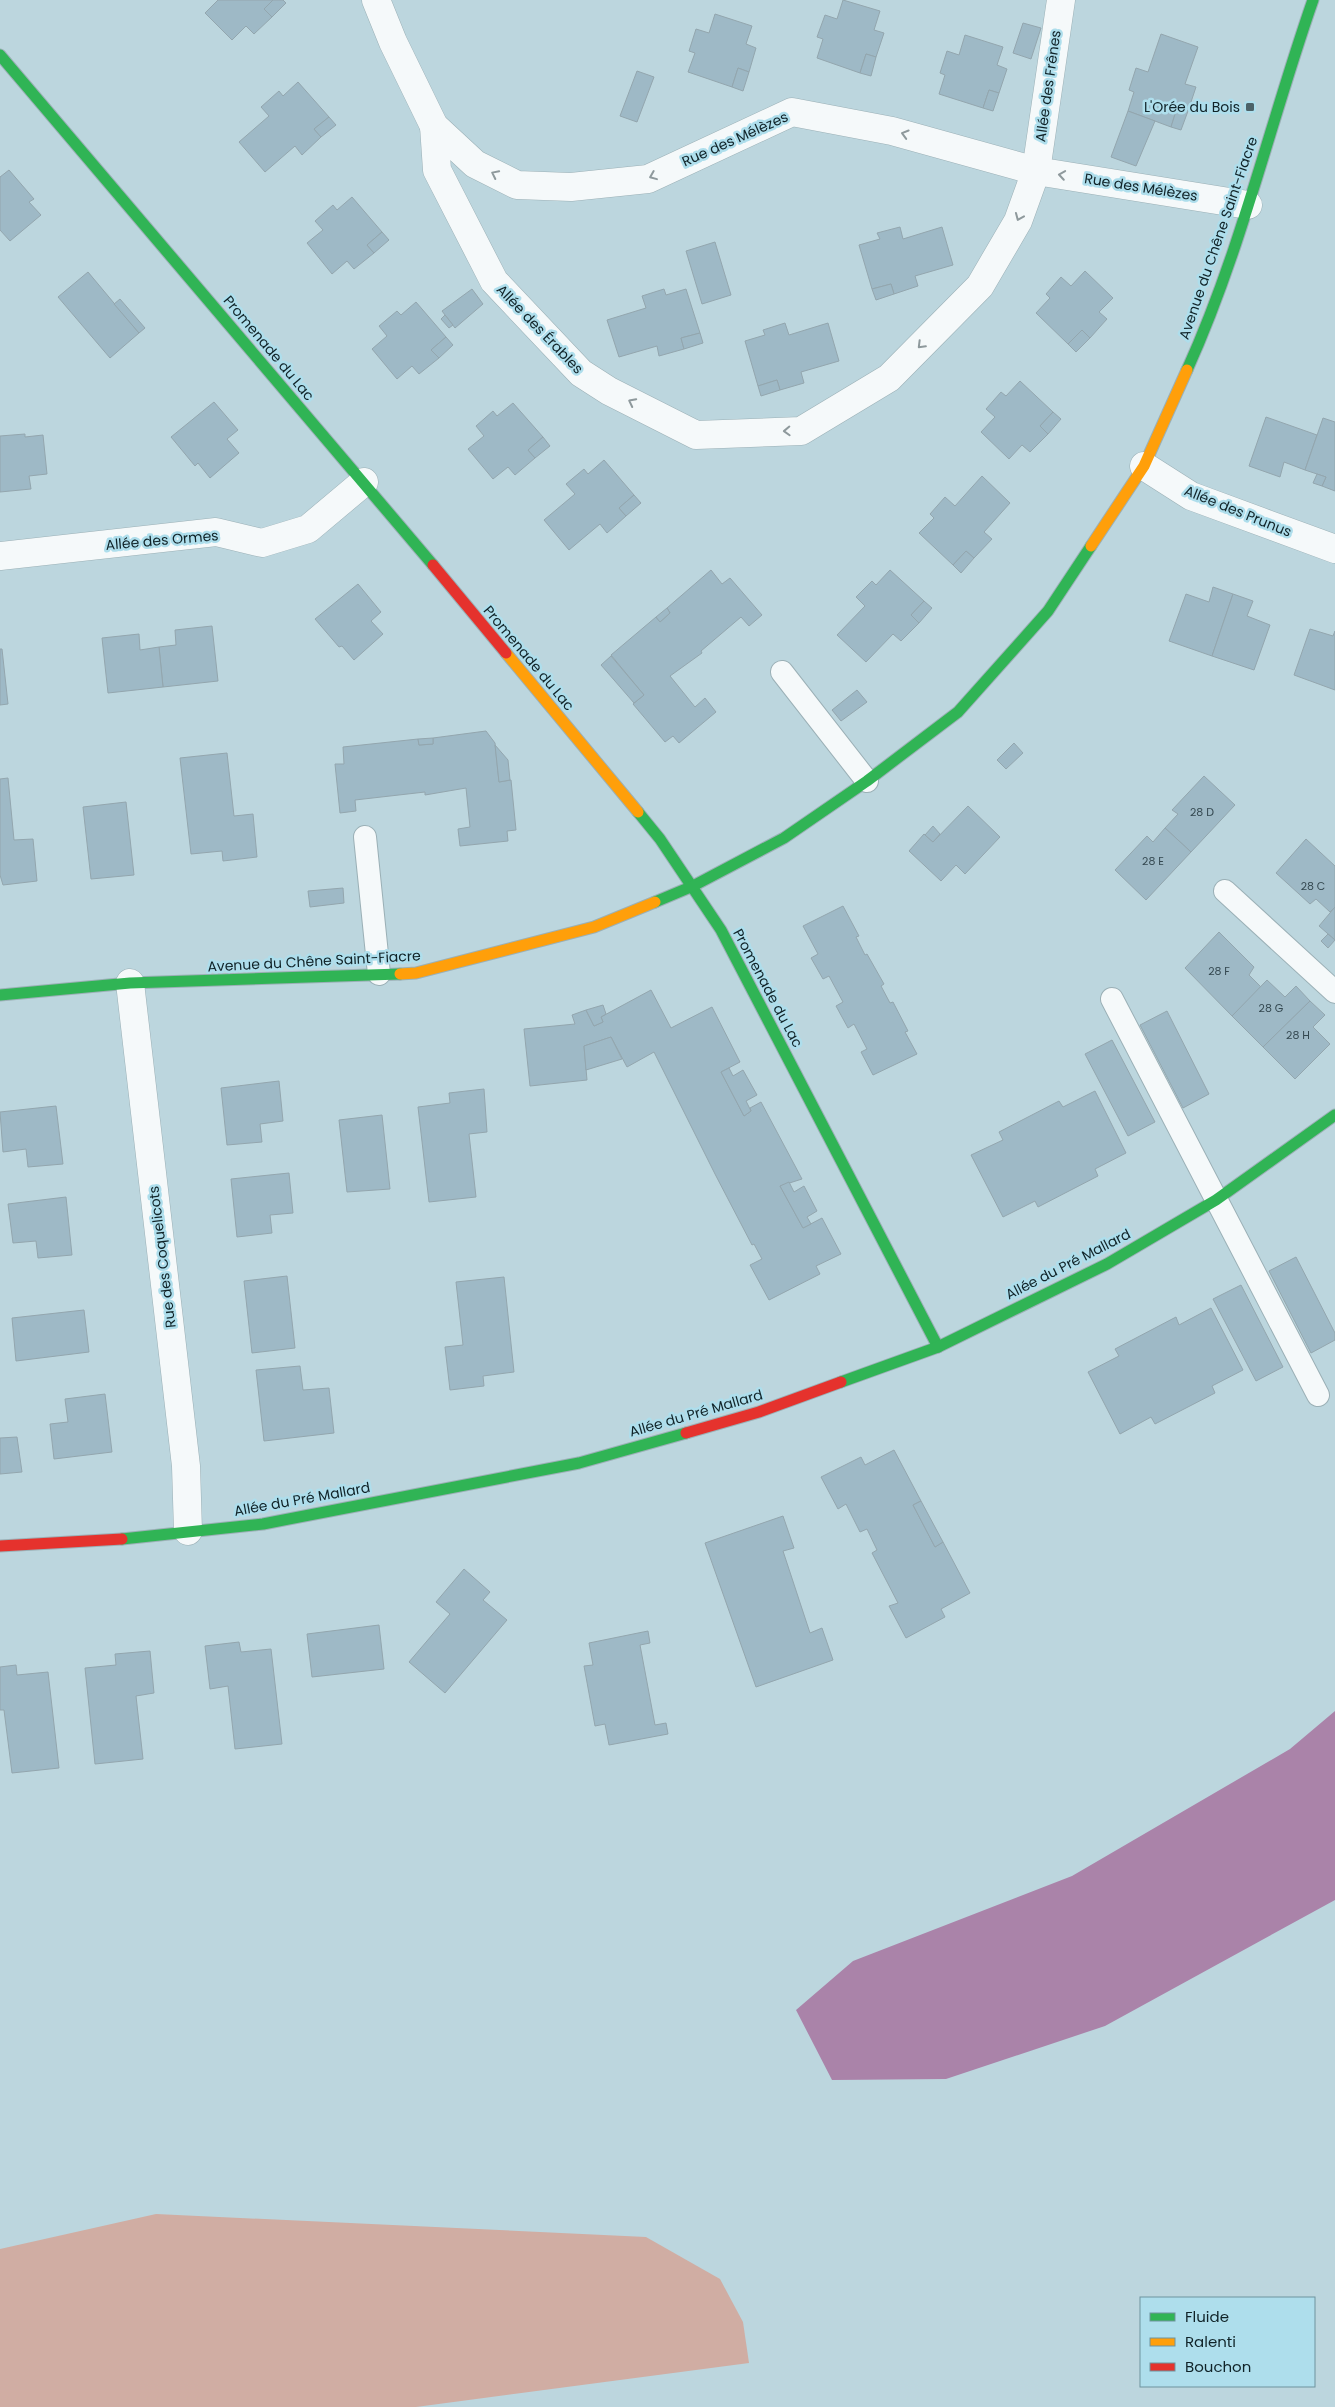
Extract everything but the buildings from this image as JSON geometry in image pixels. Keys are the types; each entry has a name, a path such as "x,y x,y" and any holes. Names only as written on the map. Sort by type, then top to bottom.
{"street":[{"name":"Rue des Mélèzes","path":"376,0 392,42 434,126 475,164 518,185 571,187 648,179 792,112 892,131 1036,171 1248,204"},
{"name":"Allée des Frênes","path":"1036,171 1060,0"},
{"name":"Avenue du Chêne Saint-Fiacre","path":"0,995 130,983 416,973 594,927 693,886 784,838 867,781 958,712 1048,611 1144,466 1208,324 1248,204 1291,62 1313,0"},
{"name":"Promenade du Lac","path":"0,55 364,482 660,840 693,886 721,930 938,1347"},
{"name":"Allée des Érables","path":"434,126 437,170 494,281 581,373 609,391 696,435 800,431 889,378 980,286 1018,220 1036,171"},
{"name":"Allée des Prunus","path":"1144,466 1191,496 1335,549"},
{"name":"Allée des Ormes","path":"0,556 216,532 262,543 308,529 364,482"},
{"name":"Rue des Coquelicots","path":"130,983 186,1466 188,1531"},
{"name":"Allée du Pré Mallard","path":"0,1546 133,1538 263,1524 579,1463 759,1412 938,1347 1107,1264 1216,1200 1335,1115"}],"lane":[{"path":"782,672 867,781"},
{"path":"365,837 379,974"},
{"path":"1225,891 1335,992"},
{"path":"1112,999 1318,1395"}],"shaded area":[{"path":"1335,1711 1335,1900 1105,2026 946,2079 832,2080 796,2010 853,1961 1072,1876 1290,1749"},
{"path":"156,2214 646,2237 720,2279 743,2322 749,2363 416,2407 0,2407 0,2249"}],"traffic: fast":[{"path":"1187,370 1206,325 1239,233 1313,0"},
{"path":"0,55 433,565"},
{"path":"655,902 693,886 784,838 867,781 958,712 1048,611 1091,546"},
{"path":"638,812 660,839 721,930 938,1347"},
{"path":"0,995 130,983 400,974"},
{"path":"841,1382 938,1347 1107,1264 1216,1200 1335,1115"},
{"path":"122,1539 263,1524 579,1463 686,1433"}],"traffic: slow":[{"path":"1091,546 1144,466 1187,370"},
{"path":"506,653 638,812"},
{"path":"400,974 416,973 594,927 655,902"}],"traffic: jam":[{"path":"433,565 506,653"},
{"path":"686,1433 759,1412 841,1382"},
{"path":"0,1546 122,1539"}],"place":[{"name":"L'Orée du Bois","path":"1250,107"}]}
